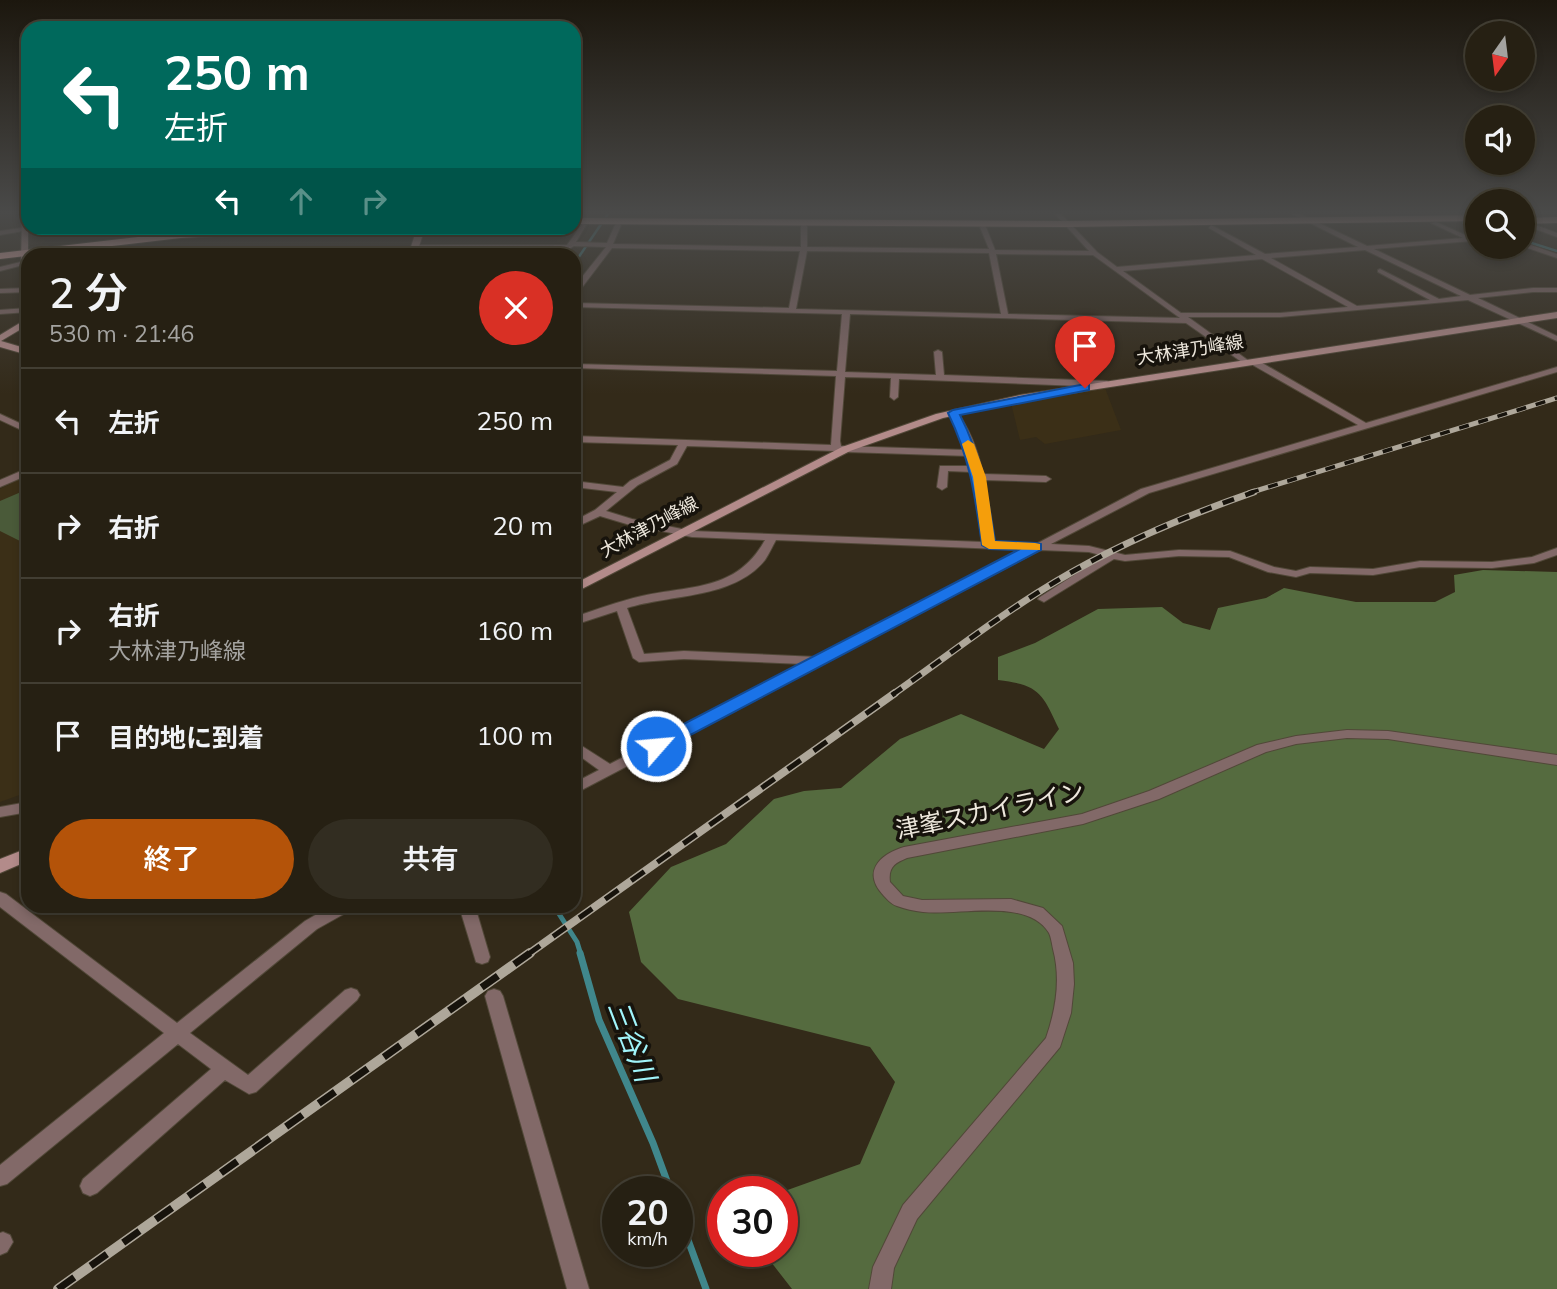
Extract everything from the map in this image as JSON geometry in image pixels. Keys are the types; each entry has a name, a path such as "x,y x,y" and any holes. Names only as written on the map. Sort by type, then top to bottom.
{"main road":[{"name":"大林津乃峰線","path":"581,585 842,450 953,413 1107,384 1557,315"},
{"path":"0,341 21,326"},
{"path":"0,341 21,349"},
{"path":"0,866 21,856"}],"street":[{"path":"792,311 799,274"},
{"path":"997,274 1005,317"},
{"path":"1123,274 1250,362 1364,425"},
{"path":"1295,274 1357,309"},
{"path":"1386,274 1438,301"},
{"path":"1419,274 1557,339"},
{"path":"0,291 21,290"},
{"path":"1181,315 1280,315 1533,290 1557,290"},
{"path":"581,305 1189,321"},
{"path":"0,312 21,310"},
{"path":"842,450 840,373 846,313"},
{"path":"938,352 940,377"},
{"path":"581,366 1107,384"},
{"path":"581,785 1145,491 1557,369"},
{"path":"894,397 895,375"},
{"path":"953,413 957,417 978,473 989,545"},
{"path":"0,417 21,427"},
{"path":"581,439 972,453"},
{"path":"581,521 599,512 624,490 674,462 683,444"},
{"path":"942,487 943,468 1046,479"},
{"path":"0,484 21,474"},
{"path":"581,485 624,490"},
{"path":"599,512 629,522 684,532 1088,549 1125,558 1189,553 1230,554 1272,570 1296,574 1310,570 1373,572 1420,564 1492,565 1534,560 1557,551"},
{"path":"581,619 636,600 729,582 755,566 766,554 772,537"},
{"path":"1044,599 1111,556"},
{"path":"621,606 639,658 684,655 818,661"},
{"name":"津峯スカイライン","path":"880,1289 884,1267 911,1212 1054,1042 1063,1016 1066,978 1062,941 1045,918 1027,908 1007,904 939,906 905,902 892,895 883,883 881,873 888,860 904,853 1083,819 1154,795 1262,748 1296,740 1347,734 1388,735 1557,760"},
{"path":"581,750 609,770"},
{"path":"0,812 21,810"},
{"path":"0,898 249,1086 351,995"},
{"path":"0,1177 311,925 332,913"},
{"path":"469,913 482,957"},
{"path":"494,996 578,1289"},
{"path":"90,1186 224,1069"}],"shaded area":[{"path":"1105,388 1121,430 1045,444 1036,437 1020,440 1011,403"},
{"path":"21,478 21,794 0,802 0,489"}],"green space":[{"path":"21,492 21,542 0,531 0,501"},
{"path":"1483,570 1557,572 1557,1289 792,1289 775,1267 798,1267 798,1186 860,1164 895,1082 870,1047 678,999 641,962 629,912 671,867 726,844 774,799 804,791 841,788 900,739 961,714 1044,749 1059,729 1053,717 1043,699 1031,688 998,680 998,657 1035,643 1098,609 1162,607 1183,623 1210,630 1218,608 1266,598 1284,588 1356,602 1435,602 1455,592 1454,575"}],"waterway":[{"name":"三谷川","path":"558,913 577,942 581,955"},
{"name":"三谷川","path":"580,953 599,1020 665,1176"},
{"name":"三谷川","path":"693,1254 706,1289"}],"railway":[{"path":"1249,493 1557,398"},
{"path":"892,695 1013,609 1079,568 1152,532 1254,492"},
{"path":"527,955 895,693"},
{"path":"58,1289 530,953"}],"slow traffic":[{"path":"968,444 979,477 989,545 1035,547"}],"route":[{"path":"656,746 1036,547 989,545 979,477 967,440 953,413 1020,398 1085,388"}]}
